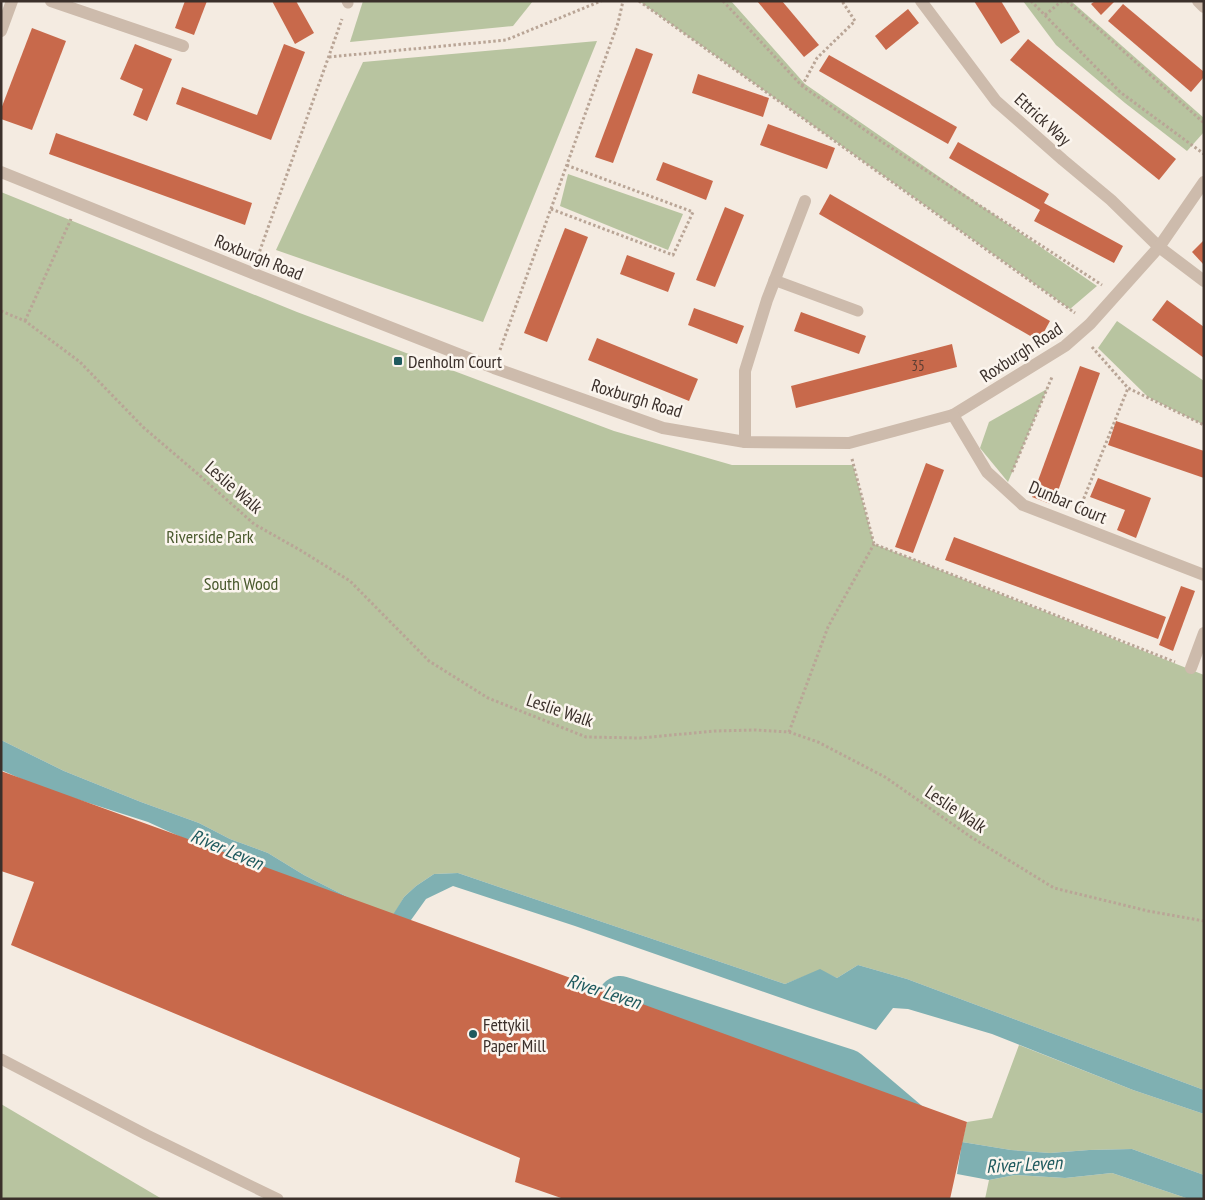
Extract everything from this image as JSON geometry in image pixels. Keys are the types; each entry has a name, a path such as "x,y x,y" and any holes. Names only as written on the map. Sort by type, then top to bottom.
{"street":[{"path":"1,31 12,1"},
{"path":"51,1 183,46"},
{"name":"Ettrick Way","path":"921,1 996,101 1062,160 1111,200 1159,247 1204,281"},
{"path":"1198,1 1204,7"},
{"name":"Roxburgh Road","path":"1,172 494,368 663,428 745,442 849,443 953,416 1065,346 1090,324 1159,247 1204,182"},
{"path":"745,442 745,371 774,280 805,201"},
{"name":"Dunbar Court","path":"953,416 987,472 1023,505 1203,573"},
{"path":"1191,668 1204,633"}],"lane":[{"path":"774,280 858,312"},
{"path":"1,1059 278,1199"}],"path":[{"path":"329,58 506,40 602,1"},
{"path":"494,368 618,22 623,1"},
{"path":"638,1 1090,324"},
{"path":"723,1 802,86 885,144 1117,295"},
{"path":"802,86 817,58 855,21 842,1"},
{"path":"1031,1 1120,92 1204,154"},
{"path":"1044,15 1062,1"},
{"path":"1067,1 1204,123"},
{"path":"252,273 348,2"},
{"path":"551,209 673,255 694,212 566,165"},
{"path":"25,321 79,203"},
{"name":"Leslie Walk","path":"1,311 25,321 80,362 143,427 254,524 350,580 429,661 488,698 586,736 640,738 715,731 755,730 789,732 818,742 884,777 971,837 1054,888 1148,911 1204,921"},
{"path":"1080,333 1128,388 1204,425"},
{"path":"1005,488 1065,346"},
{"path":"1073,524 1128,388"},
{"path":"789,732 828,627 874,544 849,443"},
{"path":"874,544 1191,668"}],"green space":[{"path":"363,1 533,1 513,26 350,42"},
{"path":"639,1 731,1 805,84 1097,286 1070,309"},
{"path":"1023,1 1071,1 1204,118 1204,132 1187,151 1125,103 1056,45"},
{"path":"597,41 483,322 276,250 363,62"},
{"path":"568,174 683,214 668,250 560,206"},
{"name":"South Wood","path":"1,192 297,312 614,431 732,465 853,465 874,544 1204,675 1204,1090 907,979 858,965 837,978 820,970 785,984 458,873 434,874 416,886 404,897 392,918 304,875 268,853 230,839 199,823 64,771 1,740"},
{"path":"1117,321 1204,381 1204,425 1148,397 1098,348"},
{"path":"1047,389 1008,482 980,448 989,422"},
{"path":"1019,1045 1133,1090 1204,1114 1204,1175 1132,1149 1050,1153 1011,1150 962,1142 967,1122 992,1118"},
{"path":"1,1104 162,1199 1,1199"},
{"path":"1112,1173 1189,1199 985,1199 989,1180 1015,1175 1065,1178"}],"water":[{"path":"1,740 64,771 199,823 230,839 268,853 304,875 391,918 404,897 416,886 434,874 458,873 785,984 820,969 837,978 858,965 907,979 1204,1090 1204,1114 1133,1090 992,1034 908,1009 893,1008 876,1030 453,886 426,899 411,920 406,949 240,864 148,822 42,788 1,770"},
{"path":"962,1142 1011,1150 1050,1153 1132,1149 1204,1175 1204,1199 1189,1199 1112,1173 1065,1178 1015,1175 989,1180 957,1174"}],"building":[{"path":"185,1 207,1 194,35 175,28"},
{"path":"272,1 296,1 314,33 295,44"},
{"path":"757,1 782,1 819,45 804,57"},
{"path":"974,1 1001,1 1020,32 1001,44"},
{"path":"1095,1 1115,1 1101,15 1091,4"},
{"path":"1123,4 1204,72 1204,77 1191,92 1108,21"},
{"path":"908,9 919,23 886,50 875,36"},
{"path":"32,28 66,41 32,130 1,119 1,109"},
{"path":"1028,39 1176,159 1159,180 1010,60"},
{"path":"135,44 172,59 147,121 133,115 143,89 120,79"},
{"path":"284,44 305,52 271,140 176,104 182,87 257,115"},
{"path":"636,48 653,54 613,163 595,157"},
{"path":"829,55 957,127 948,144 819,71"},
{"path":"698,74 769,98 763,117 692,93"},
{"path":"768,124 835,148 827,169 760,145"},
{"path":"56,133 252,203 245,225 49,154"},
{"path":"958,142 1049,194 1044,203 1123,246 1114,263 1034,221 1040,210 949,158"},
{"path":"663,162 713,181 706,200 656,180"},
{"path":"830,194 1050,321 1039,341 819,214"},
{"path":"725,207 744,215 715,287 696,280"},
{"path":"565,228 588,237 547,342 524,333"},
{"path":"1204,240 1204,265 1192,252"},
{"path":"627,255 675,273 668,292 620,274"},
{"path":"1167,300 1204,327 1204,358 1152,320"},
{"path":"694,308 744,326 737,344 688,325"},
{"path":"801,312 866,336 859,354 794,331"},
{"path":"597,338 698,379 689,401 588,360"},
{"path":"952,344 957,367 796,408 791,386"},
{"path":"1080,366 1100,373 1053,505 1032,497"},
{"path":"1116,421 1204,451 1204,478 1108,445"},
{"path":"926,463 944,470 913,553 895,547"},
{"path":"1098,478 1151,498 1136,538 1117,530 1125,510 1090,497"},
{"path":"954,537 1166,617 1158,639 945,560"},
{"path":"1181,586 1195,591 1173,651 1159,645"},
{"name":"Fettykil Paper Mill","path":"1,771 967,1122 950,1199 564,1199 515,1182 520,1158 11,945 34,882 1,871"}],"waterway":[{"name":"River Leven","path":"620,998 847,1071 907,1122"}],"place":[{"name":"Denholm Court","path":"398,361"},
{"name":"Fettykil Paper Mill","path":"473,1034"}],"park label":[{"name":"Riverside Park","path":"210,536"}]}
